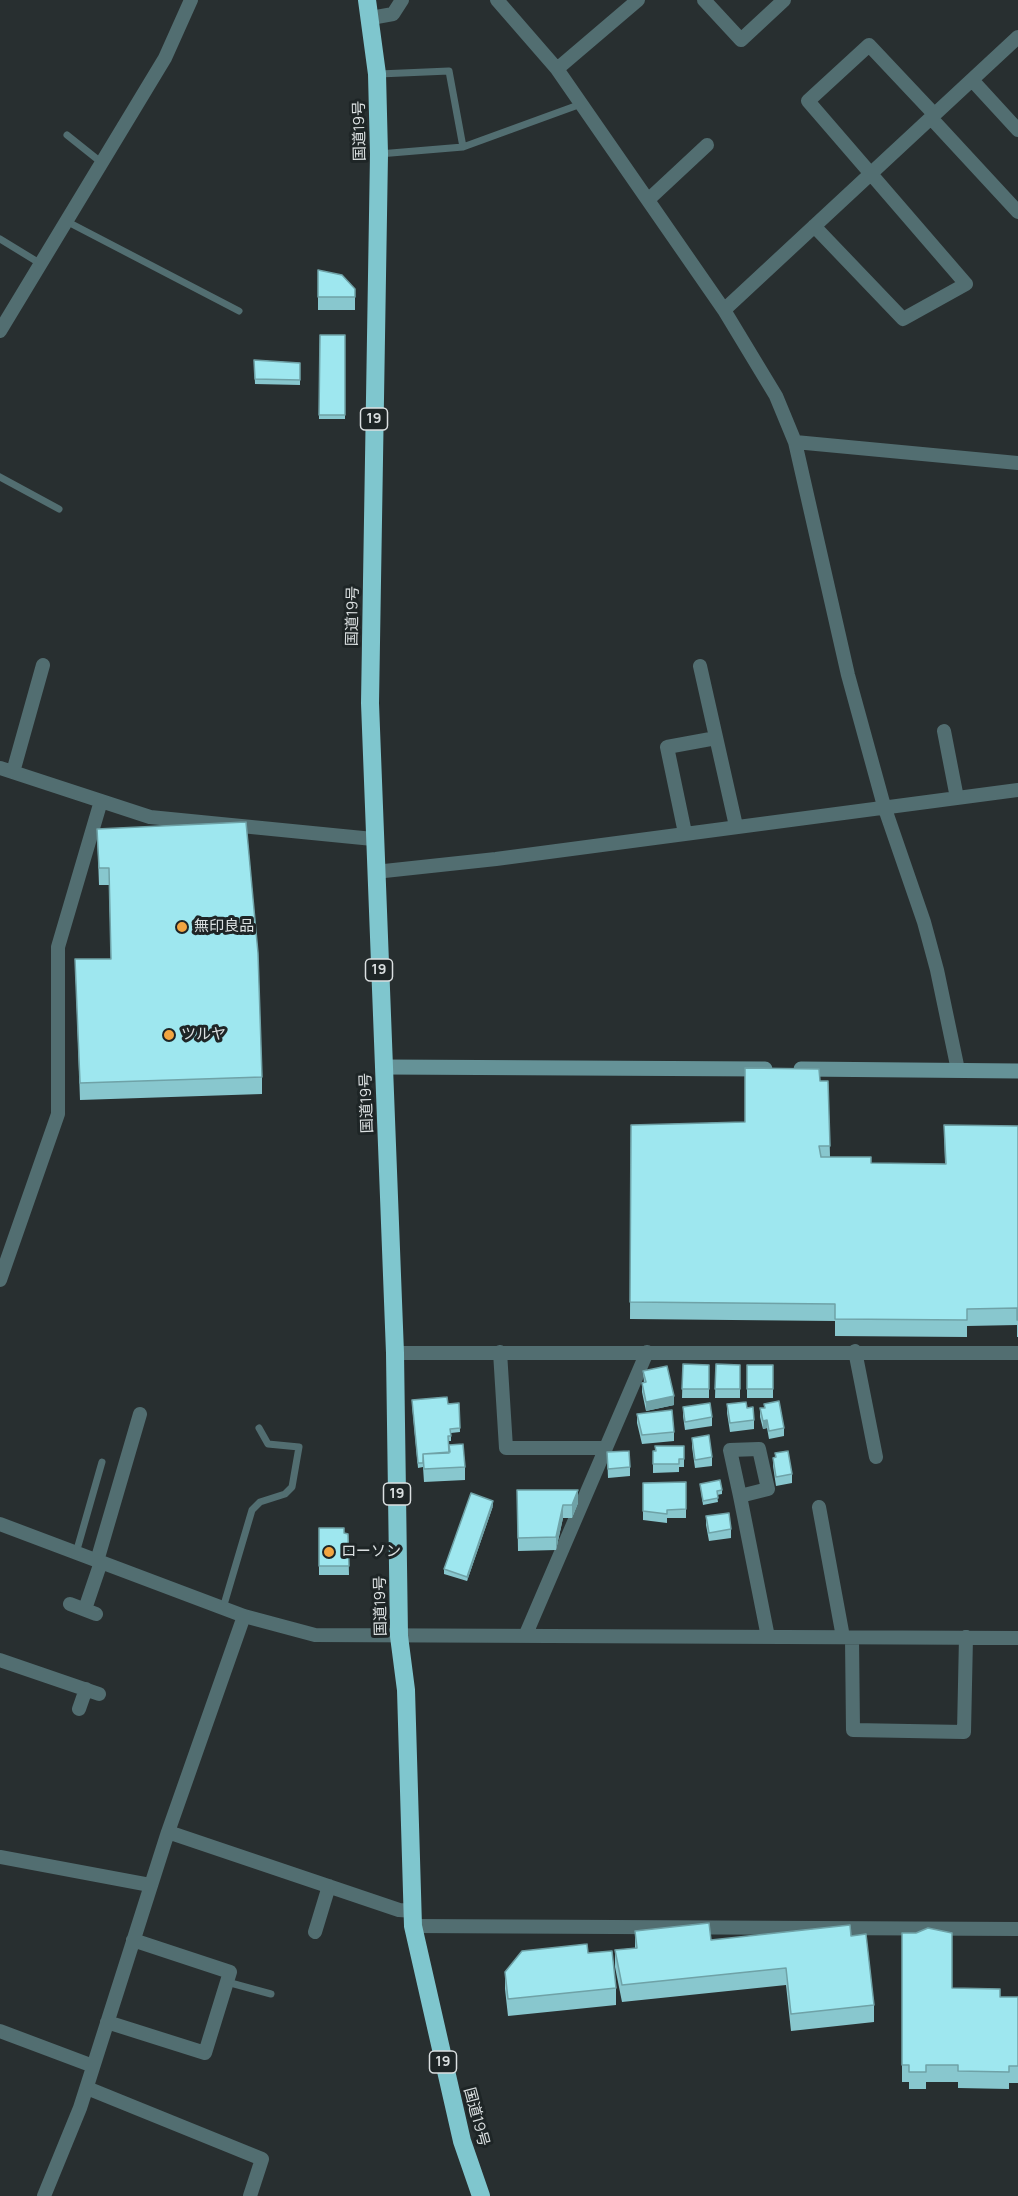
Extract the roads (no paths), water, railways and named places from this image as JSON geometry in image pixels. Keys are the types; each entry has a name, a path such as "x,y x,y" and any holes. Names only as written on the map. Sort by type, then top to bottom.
{"highway":[{"name":"国道19号","path":"369,9 376,74 379,154 370,703 373,839 395,1353 399,1636 406,1690 413,1919 462,2141 481,2196"}],"street":[{"path":"0,331 165,58 191,0"},
{"path":"369,9 393,14 402,0"},
{"path":"497,0 557,69 582,104 724,310 776,396 795,442 848,675 884,806 930,941 958,1070"},
{"path":"557,69 638,0"},
{"path":"704,0 741,40 784,0"},
{"path":"724,310 1018,37"},
{"path":"814,226 903,319 966,284 808,102 869,45 1018,212"},
{"path":"972,80 1018,130"},
{"path":"648,200 707,145"},
{"path":"795,442 1018,463"},
{"path":"43,665 7,770 150,817 373,839"},
{"path":"700,666 736,826"},
{"path":"944,731 957,798"},
{"path":"685,833 667,747 716,738"},
{"path":"375,872 1018,789"},
{"path":"0,1280 58,1114 58,947 101,801"},
{"path":"384,1067 1018,1071"},
{"path":"395,1353 855,1351 1018,1353"},
{"path":"855,1351 876,1457"},
{"path":"526,1634 647,1352"},
{"path":"500,1353 506,1448 606,1448"},
{"path":"70,1604 90,1611 99,1562 140,1414"},
{"path":"740,1496 768,1637"},
{"path":"819,1507 848,1637 853,1730 964,1732 966,1637"},
{"path":"0,1524 243,1616 315,1635 526,1634 1018,1638"},
{"path":"44,2196 87,2088 150,1886 243,1616"},
{"path":"0,1660 93,1692 79,1709"},
{"path":"168,1832 399,1910 413,1919 1018,1929"},
{"path":"0,1857 150,1886"},
{"path":"315,1932 329,1886"},
{"path":"107,2022 205,2053 230,1972 133,1940"},
{"path":"0,2031 93,2066"},
{"path":"87,2088 262,2159 250,2196"}],"lane":[{"path":"376,74 449,71 463,147"},
{"path":"379,154 463,147 582,104"},
{"path":"67,135 102,163"},
{"path":"66,221 239,311"},
{"path":"0,239 41,264"},
{"path":"0,477 59,509"},
{"path":"223,1608 252,1510 260,1502 285,1494 292,1487 299,1447 268,1444 259,1428"},
{"path":"76,1553 102,1462"},
{"path":"227,1982 271,1994"}],"place":[{"name":"無印良品","path":"182,927"},
{"name":"ツルヤ","path":"169,1035"},
{"name":"ローソン","path":"329,1552"}]}
